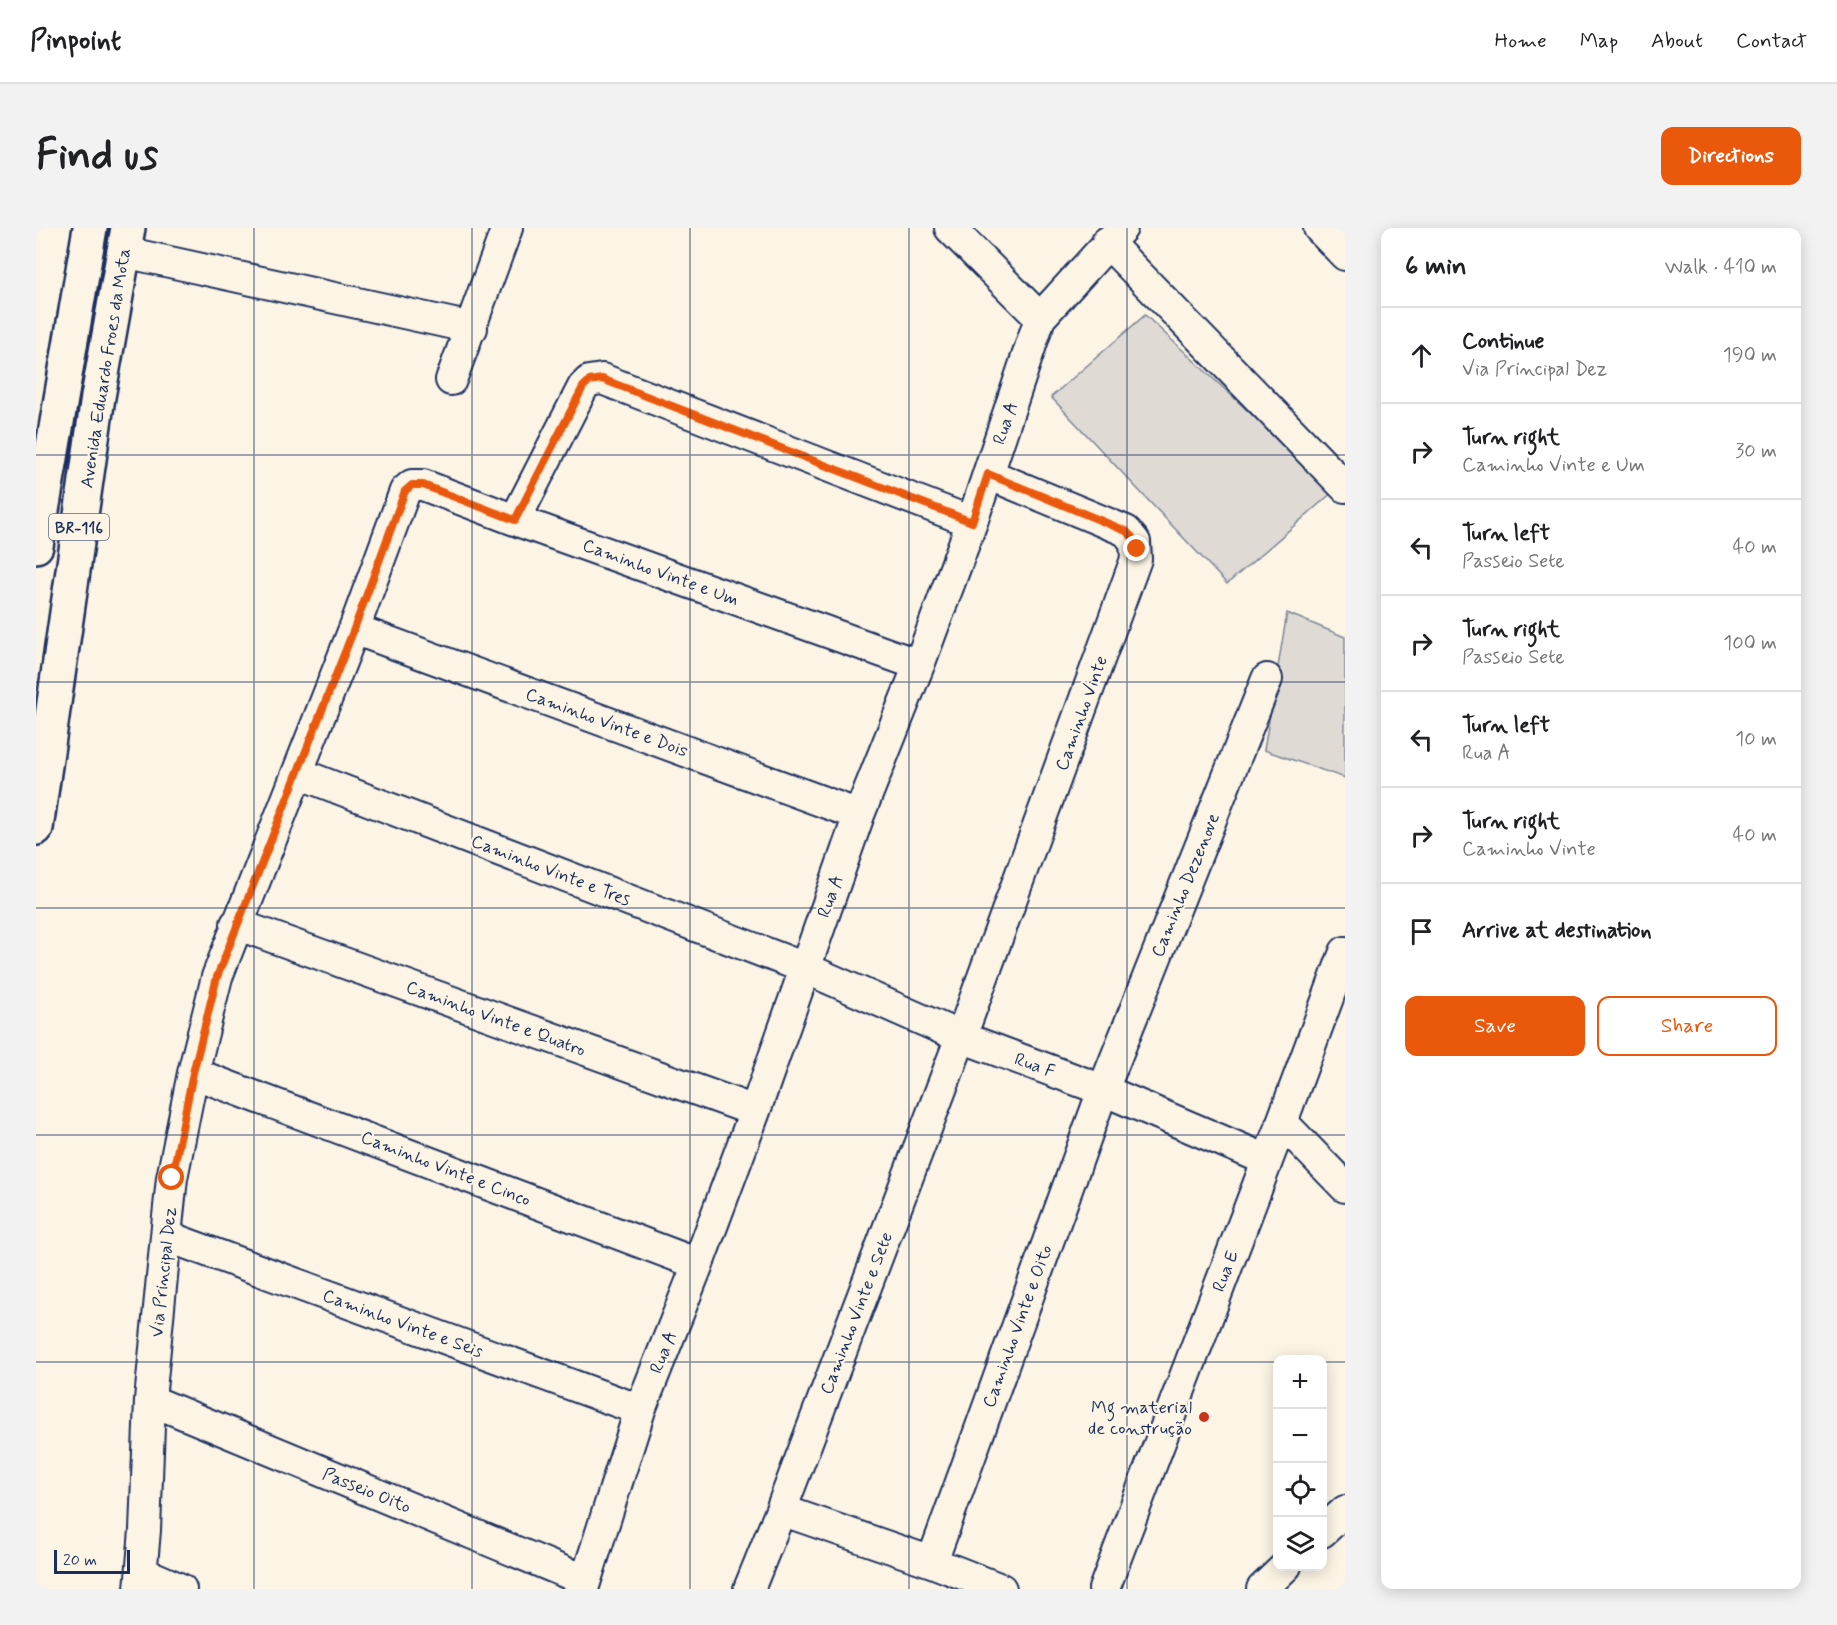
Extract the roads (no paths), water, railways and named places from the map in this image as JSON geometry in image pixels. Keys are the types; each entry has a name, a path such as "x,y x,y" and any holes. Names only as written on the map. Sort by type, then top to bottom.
{"highway":[{"name":"Avenida Eduardo Froes da Mota","path":"36,546 90,228"},
{"name":"Avenida Eduardo Froes da Mota","path":"36,828 98,397 126,240"}],"street":[{"path":"452,380 507,228"},
{"path":"950,228 1040,318"},
{"path":"1319,228 1345,255"},
{"path":"1114,235 1345,487"},
{"name":"Rua A","path":"584,1584 640,1410 755,1111 859,815 972,522 1040,318 1114,235"},
{"path":"126,240 472,328"},
{"path":"515,520 583,387 589,381 602,379 972,522"},
{"name":"Caminho Vinte","path":"961,1037 1121,604 1136,559 1137,549 1132,537 1126,531 988,474"},
{"name":"Caminho Vinte e Um","path":"405,491 412,485 419,484 919,664"},
{"name":"Via Principal Dez","path":"141,1581 150,1400 165,1236 172,1178 193,1073 217,977 236,924 298,773 405,491"},
{"name":"Caminho Vinte e Dois","path":"354,629 859,815"},
{"name":"Caminho Dezenove","path":"1103,1090 1267,679"},
{"name":"Caminho Vinte e Tres","path":"298,773 804,968"},
{"name":"Caminho Vinte e Quatro","path":"236,924 755,1111"},
{"name":"Rua E","path":"1104,1589 1345,954"},
{"name":"Rua F","path":"804,968 961,1037 1103,1090 1267,1160"},
{"name":"Caminho Vinte e Sete","path":"749,1589 782,1510 961,1037"},
{"name":"Caminho Vinte e Cinco","path":"193,1073 698,1264"},
{"name":"Caminho Vinte e Oito","path":"932,1562 1103,1090"},
{"path":"1282,1122 1345,1187"},
{"name":"Caminho Vinte e Seis","path":"165,1236 640,1410"},
{"name":"Passeio Oito","path":"150,1400 584,1584"},
{"path":"782,1510 932,1562 1001,1589"},
{"path":"1327,1528 1345,1511"},
{"path":"141,1581 181,1589"}],"place":[{"name":"Mg material de construção","path":"1204,1417"}]}
